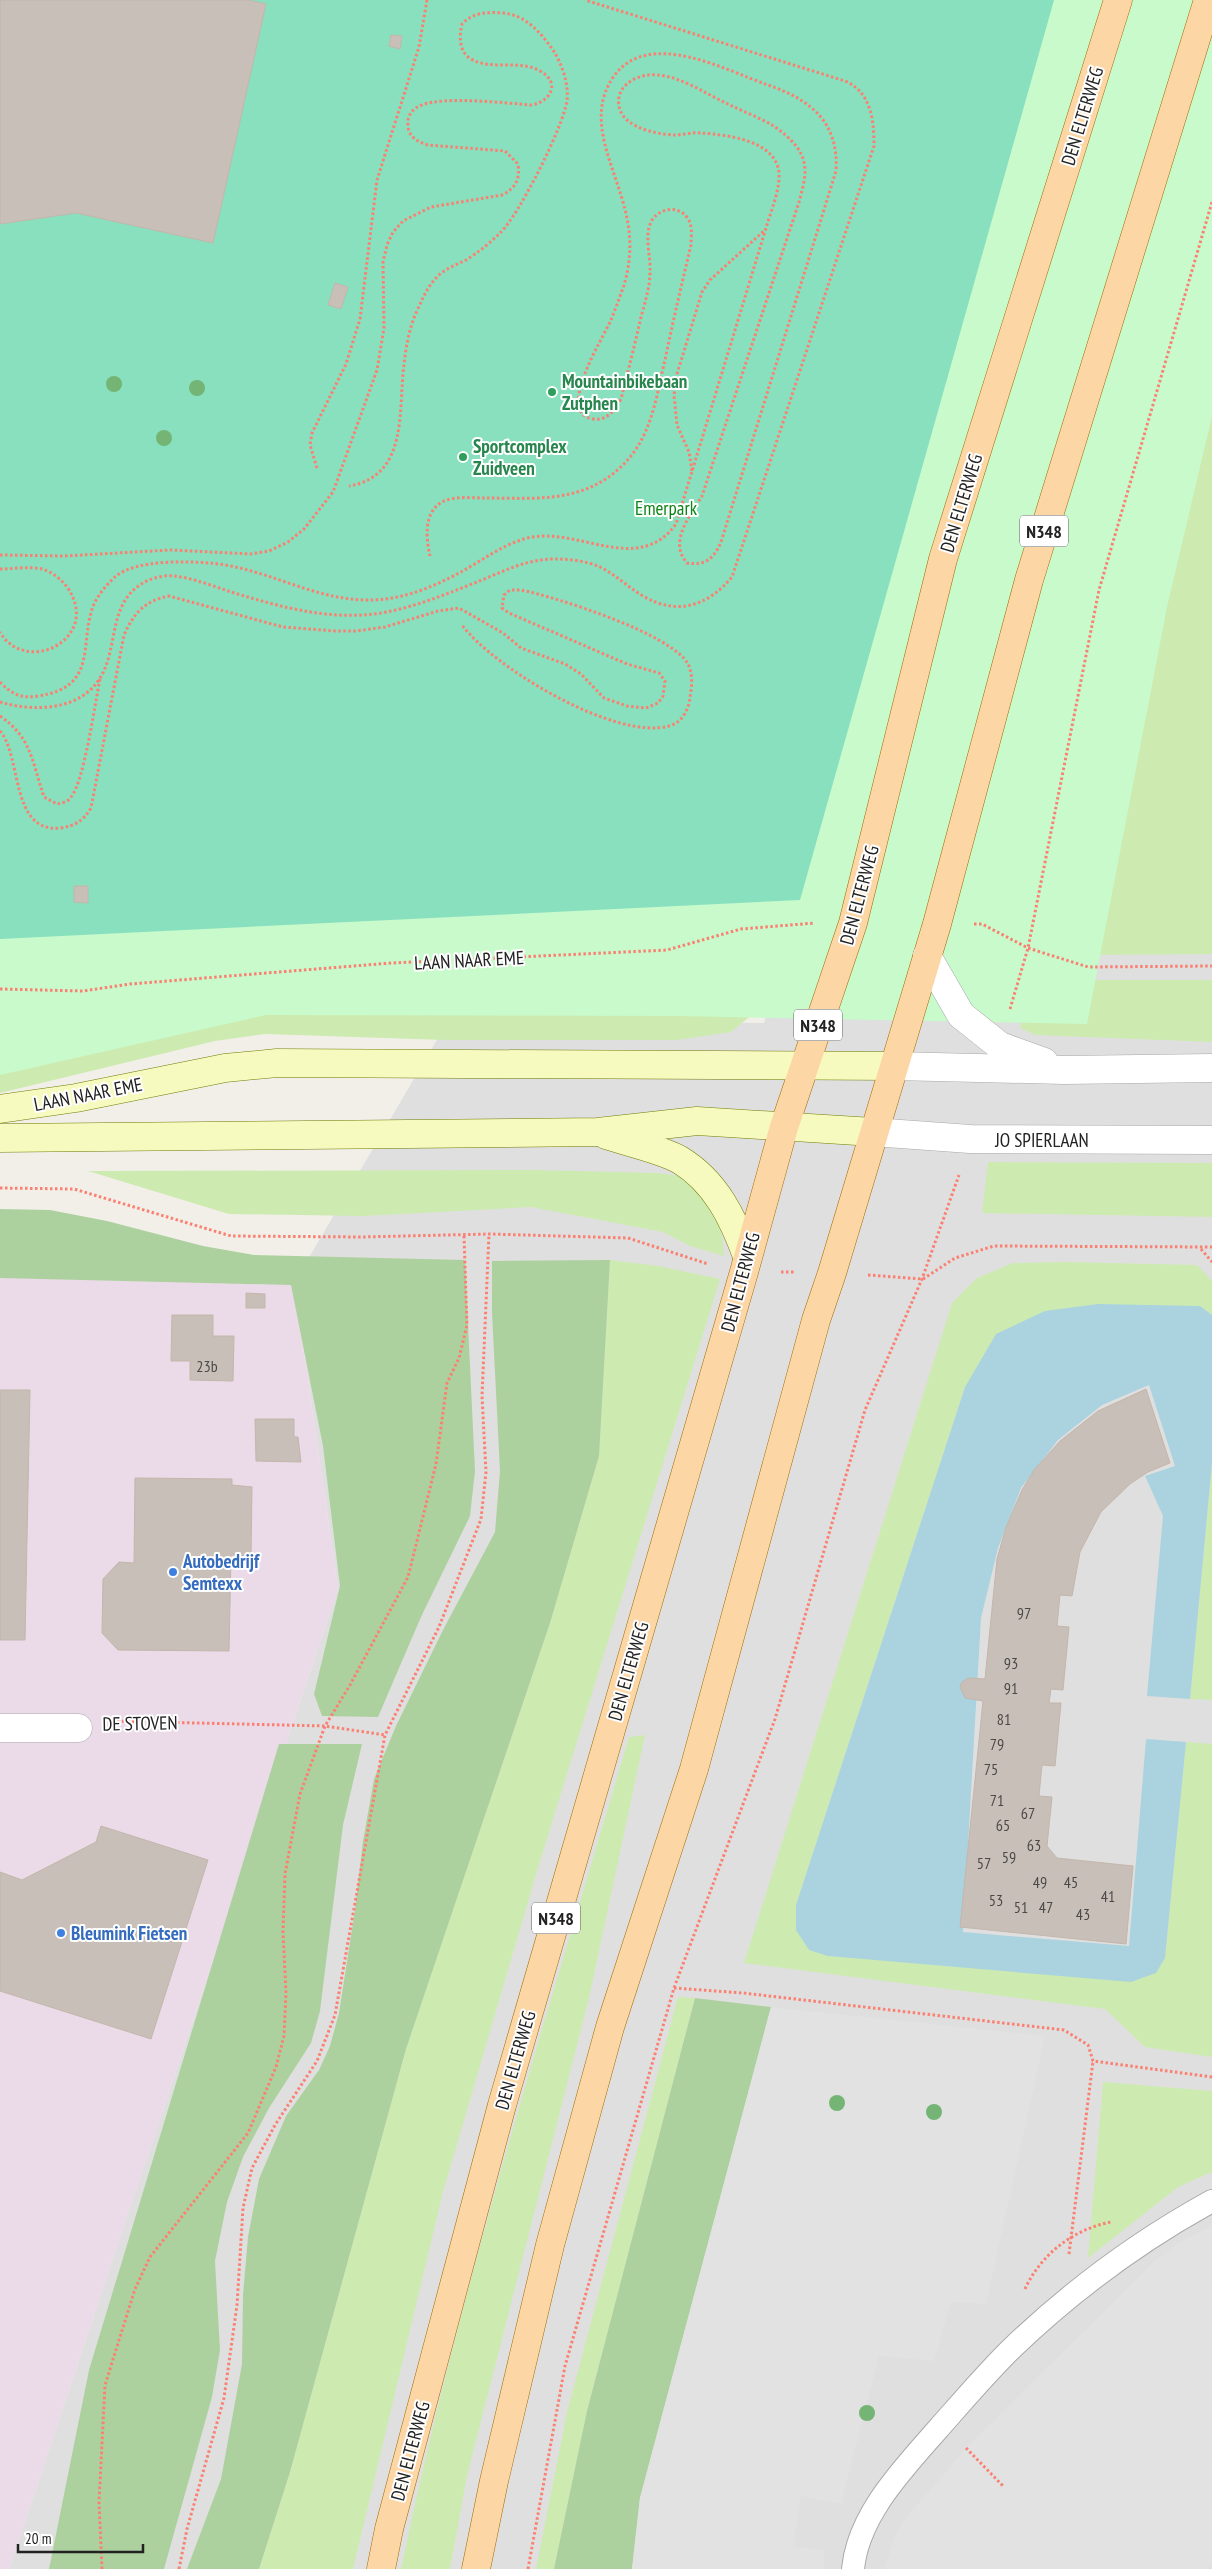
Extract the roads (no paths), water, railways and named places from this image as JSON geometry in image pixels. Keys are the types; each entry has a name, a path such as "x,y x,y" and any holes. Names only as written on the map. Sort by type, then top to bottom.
{"main road":[{"name":"DEN ELTERWEG","path":"381,2569 389,2529 502,2105 744,1272 784,1127 853,923 943,559 1118,0"},
{"name":"N348","path":"476,2569 494,2481 550,2245 607,2036 694,1769 816,1320 832,1273 937,924 1029,580 1208,0"}],"street":[{"path":"927,956 961,1014 1000,1046 1064,1070"},
{"name":"LAAN NAAR EME","path":"0,1109 76,1098 225,1068 277,1063 894,1066"},
{"path":"894,1066 1064,1070 1212,1068"},
{"name":"LAAN NAAR EME","path":"0,1138 598,1132 697,1121 873,1132"},
{"name":"LAAN NAAR EME","path":"598,1132 679,1159 710,1184 735,1223 747,1256"},
{"name":"JO SPIERLAAN","path":"873,1132 970,1139 1212,1140"},
{"name":"DE STOVEN","path":"0,1728 78,1728"}],"lane":[{"path":"853,2569 860,2537 880,2503 910,2461 1010,2350 1095,2277 1185,2216 1212,2201"}],"water":[{"path":"1098,1304 1200,1306 1212,1315 1212,1463 1190,1699 1147,1696 1163,1516 1145,1476 1175,1466 1149,1385 1102,1405 1058,1440 1021,1488 998,1548 981,1618 963,1932 1129,1946 1146,1739 1186,1742 1165,1958 1156,1973 1131,1982 828,1956 809,1950 796,1930 796,1905 965,1387 996,1334 1045,1311"}],"place":[{"name":"Mountainbikebaan Zutphen","path":"552,392"},
{"name":"Sportcomplex Zuidveen","path":"463,457"},
{"name":"Autobedrijf Semtexx","path":"173,1572"},
{"name":"Bleumink Fietsen","path":"61,1933"}],"park label":[{"name":"Emerpark","path":"666,508"}]}
